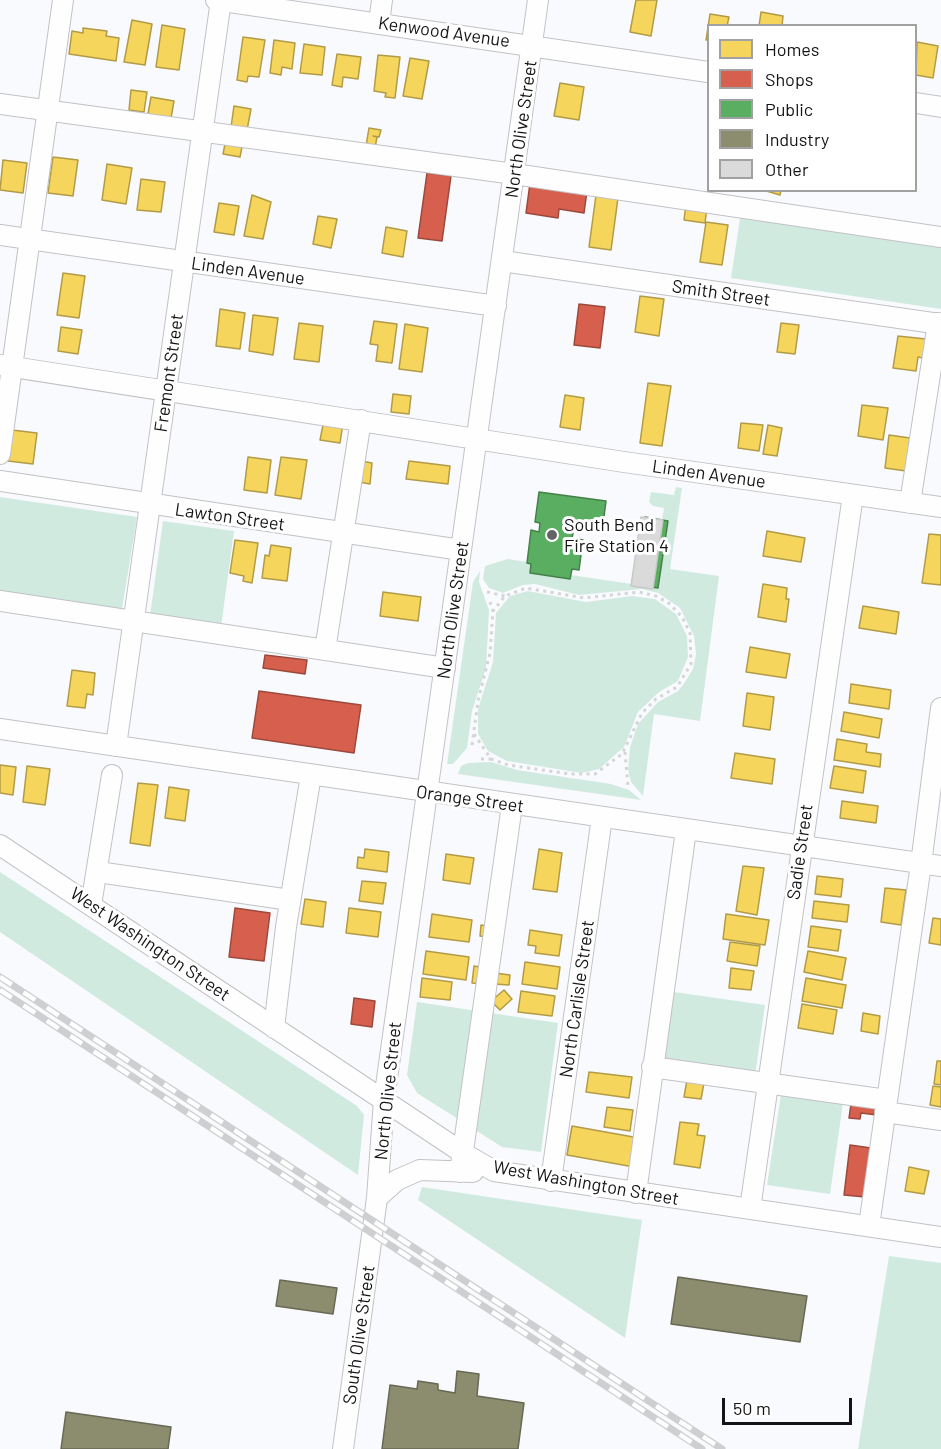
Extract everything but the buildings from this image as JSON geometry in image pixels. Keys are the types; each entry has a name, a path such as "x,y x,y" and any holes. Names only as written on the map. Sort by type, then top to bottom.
{"street":[{"path":"0,454 6,366 30,239 50,111 63,0"},
{"name":"Kenwood Avenue","path":"216,0 707,72"},
{"name":"Fremont Street","path":"116,746 168,391 221,0"},
{"path":"379,23 382,0"},
{"name":"North Olive Street","path":"374,1220 384,1100 538,0"},
{"path":"917,103 941,107"},
{"path":"0,104 514,174 941,237"},
{"name":"Linden Avenue","path":"0,235 496,306"},
{"name":"Smith Street","path":"502,261 940,324"},
{"path":"910,503 940,324"},
{"name":"Linden Avenue","path":"6,366 941,507"},
{"path":"325,650 361,420"},
{"name":"Lawton Street","path":"0,481 461,550"},
{"name":"Sadie Street","path":"750,1209 853,495"},
{"path":"0,601 445,668"},
{"path":"869,1227 886,1106 931,865 941,708"},
{"name":"Orange Street","path":"0,729 931,865"},
{"path":"91,905 112,775"},
{"path":"274,1028 290,900 310,775"},
{"path":"461,1163 512,805"},
{"name":"North Carlisle Street","path":"551,1180 602,818"},
{"path":"636,1193 686,830"},
{"name":"West Washington Street","path":"0,845 384,1100 461,1163"},
{"path":"98,872 290,900"},
{"path":"652,1066 768,1083 886,1106 941,1120"},
{"name":"West Washington Street","path":"377,1198 397,1180 420,1170 461,1163 551,1180 941,1237"},
{"name":"South Olive Street","path":"343,1449 374,1220"}],"path":[{"path":"481,759 491,759 531,769 586,776 609,766 625,750 642,713 656,699 677,687 691,664 690,633 682,617 670,604 656,596 639,592 585,598 526,588 505,596 492,611"},
{"path":"487,592 505,596"},
{"path":"472,745 478,701 490,653 492,611 490,602"},
{"path":"474,734 491,759"},
{"path":"625,750 628,786"}],"green space":[{"path":"741,212 941,241 941,309 731,278"},
{"path":"676,487 682,488 670,569 719,576 700,721 654,714 643,796 631,782 628,770 630,747 638,724 658,702 678,691 693,669 696,654 694,636 680,608 658,593 642,589 579,595 535,584 523,585 503,593 489,588 483,579 485,566 508,559 531,564 530,573 570,579 571,575 658,588 668,521 662,520 664,508 653,506 649,502 651,492 674,495"},
{"path":"0,497 137,517 122,609 0,597"},
{"path":"163,521 234,531 221,627 150,616"},
{"path":"480,571 479,582 489,610 486,668 472,711 467,748 453,764 447,764 473,582"},
{"path":"528,591 586,602 632,596 655,599 676,614 687,636 688,657 678,681 659,692 638,712 624,747 599,769 582,773 507,761 488,751 478,734 478,709 493,662 496,613 510,596"},
{"path":"491,762 517,770 611,784 629,790 641,800 458,774 461,766 468,763"},
{"path":"0,872 357,1106 364,1115 358,1175 0,932"},
{"path":"667,991 765,1005 755,1076 657,1062"},
{"path":"417,1002 558,1023 541,1152 502,1147 417,1093 407,1075"},
{"path":"782,1088 844,1096 830,1194 767,1185"},
{"path":"422,1187 642,1220 625,1338 418,1200"},
{"path":"889,1256 941,1263 941,1449 858,1449"}],"railway":[{"path":"0,977 722,1449"},
{"path":"0,990 702,1449"}],"place":[{"name":"South Bend Fire Station 4","path":"552,535"}]}
